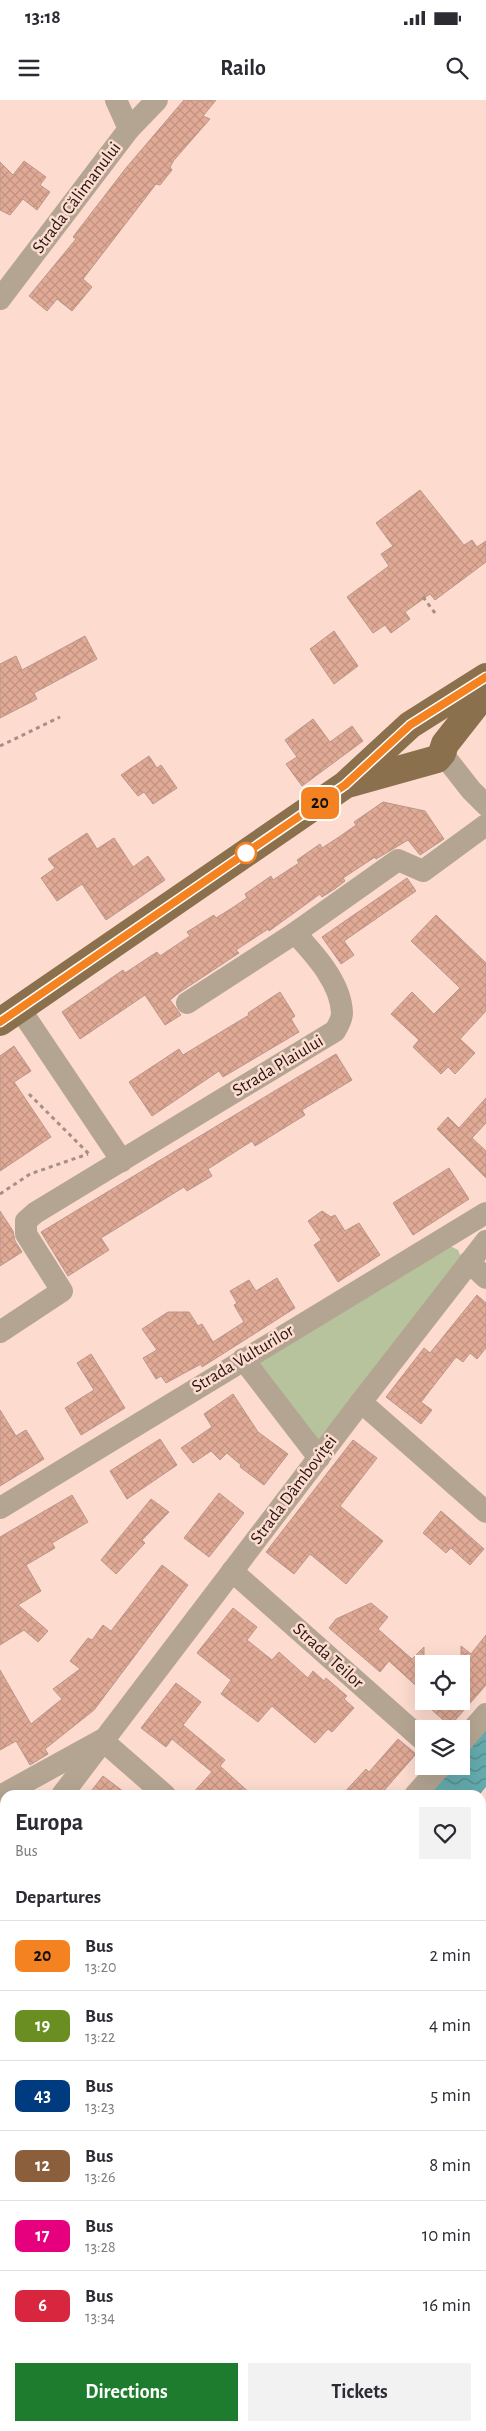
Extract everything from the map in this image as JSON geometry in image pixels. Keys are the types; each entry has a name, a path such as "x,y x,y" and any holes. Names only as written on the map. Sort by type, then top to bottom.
{"main road":[{"path":"10,1016 345,785 411,726 486,677"},
{"path":"345,785 435,756 486,692"},
{"path":"411,726 434,723 441,729 435,756"},
{"path":"411,726 403,748 413,761 435,756"}],"street":[{"path":"116,100 129,129"},
{"name":"Strada Călimanului","path":"0,299 129,129 157,100"},
{"path":"435,756 478,797"},
{"path":"186,1003 295,933 398,860 423,871 486,825"},
{"name":"Strada Plaiului","path":"0,1332 62,1291 26,1234 26,1221 35,1212 118,1153 335,1032 342,1015 339,994 318,958 295,933"},
{"path":"10,1016 118,1153"},
{"name":"Strada Vulturilor","path":"0,1508 486,1213"},
{"name":"Strada Dâmboviței","path":"66,1790 232,1570 486,1241"},
{"path":"469,1262 486,1278"},
{"path":"243,1359 319,1458"},
{"path":"361,1402 486,1512"},
{"name":"Strada Teilor","path":"232,1570 415,1733"},
{"path":"470,1732 486,1714"},
{"path":"102,1740 159,1790"},
{"name":"Strada Dâmboviței","path":"11,1790 102,1740"},
{"path":"419,1790 433,1775"}],"path":[{"path":"423,597 435,613"},
{"path":"0,746 60,717"},
{"path":"29,1094 89,1154"},
{"path":"0,1194 30,1174 89,1154 118,1153"}],"green space":[{"path":"450,1246 458,1250 461,1257 320,1446 254,1362"}],"water":[{"path":"486,1724 486,1787 483,1790 428,1790 441,1775 470,1775 470,1743"}],"building":[{"path":"184,100 216,100 203,116 210,119 174,160 170,167 172,170 160,185 156,184 83,279 92,287 72,311 57,299 47,311 29,296 76,239 73,237 126,168"},
{"path":"24,161 46,177 40,185 50,192 37,210 23,199 10,215 0,210 0,162 13,175"},
{"path":"420,490 464,545 472,540 477,547 486,541 486,562 435,600 430,594 405,612 410,619 391,633 385,625 373,633 347,597 389,566 381,554 393,546 376,523"},
{"path":"334,631 358,666 334,684 310,649"},
{"path":"85,636 97,659 34,693 37,699 0,718 0,664 16,656 22,670"},
{"path":"313,719 330,742 352,726 363,741 302,786 286,764 297,757 285,740"},
{"path":"149,756 157,768 161,765 177,788 153,804 144,792 138,796 121,775"},
{"path":"383,802 425,811 444,839 420,855 408,840 376,859 375,857 343,878 345,881 336,888 322,897 320,894 269,931 268,929 236,950 239,953 170,1000 181,1015 165,1025 145,995 80,1039 62,1012 123,970 125,973 157,952 160,956 190,936 187,932 214,915 216,918 232,908 247,898 245,894 271,876 273,880 299,863 297,860 320,844 322,848 339,837 356,825 354,822"},
{"path":"87,833 97,849 114,838 133,867 148,856 165,880 106,920 82,884 57,901 41,878 55,868 48,859"},
{"path":"407,878 416,891 344,941 354,955 341,964 322,937"},
{"path":"436,915 486,963 486,1011 460,1039 475,1053 455,1074 448,1067 441,1074 413,1047 419,1040 391,1014 412,992 434,1014 460,988 411,941"},
{"path":"280,992 295,1016 291,1019 299,1032 223,1077 219,1071 152,1116 129,1082 179,1049 183,1055 249,1015 248,1013"},
{"path":"14,1046 31,1071 14,1082 51,1137 0,1171 0,1056"},
{"path":"336,1054 352,1080 302,1110 305,1115 255,1146 252,1141 208,1169 212,1176 187,1191 184,1187 101,1238 109,1250 68,1276 41,1232"},
{"path":"486,1098 486,1123 472,1138 486,1151 486,1178 437,1129 448,1117 459,1128"},
{"path":"449,1168 469,1199 413,1235 393,1203"},
{"path":"0,1211 13,1231 15,1241 22,1252 0,1266"},
{"path":"322,1211 331,1217 335,1215 345,1231 359,1223 380,1255 338,1282 314,1245 321,1240 308,1221"},
{"path":"277,1278 295,1308 202,1367 201,1364 166,1383 161,1376 156,1379 143,1358 157,1350 142,1329 168,1312 189,1312 198,1326 202,1324 213,1342 244,1322 234,1305 237,1303 230,1291 249,1280 256,1291"},
{"path":"477,1295 486,1303 486,1348 477,1359 470,1353 463,1362 456,1357 421,1402 432,1410 421,1424 386,1397 424,1348 430,1353"},
{"path":"91,1354 125,1408 81,1435 65,1408 94,1390 77,1363"},
{"path":"233,1394 258,1432 288,1454 264,1485 240,1467 241,1465 227,1453 220,1460 211,1451 193,1463 181,1448 212,1427 204,1414"},
{"path":"0,1410 16,1436 26,1430 44,1459 0,1486"},
{"path":"160,1439 177,1465 127,1499 110,1471"},
{"path":"353,1440 377,1458 340,1506 383,1541 346,1584 310,1554 294,1574 266,1552"},
{"path":"219,1493 244,1513 209,1557 184,1538"},
{"path":"72,1495 88,1522 52,1543 55,1548 26,1565 41,1591 18,1605 48,1631 38,1642 24,1630 0,1645 0,1537"},
{"path":"151,1499 169,1512 142,1540 145,1543 116,1574 101,1560"},
{"path":"441,1511 484,1549 470,1565 451,1548 446,1553 423,1533"},
{"path":"162,1565 188,1585 94,1710 45,1749 48,1754 30,1765 16,1741 0,1750 0,1670 31,1724 62,1699 53,1689 80,1669 70,1661 88,1638 92,1640 103,1625 111,1631"},
{"path":"371,1603 388,1617 378,1629 412,1659 415,1656 415,1685 389,1661 380,1672 329,1628 336,1619"},
{"path":"233,1608 257,1627 247,1640 272,1660 279,1652 308,1678 313,1671 324,1681 326,1678 347,1696 344,1699 354,1708 332,1732 328,1729 315,1743 272,1706 258,1722 221,1694 231,1680 197,1653"},
{"path":"486,1635 486,1685 470,1703 470,1655 461,1655 461,1646 471,1654"},
{"path":"424,1647 424,1655 416,1655"},
{"path":"176,1683 201,1702 183,1725 225,1760 220,1766 246,1790 196,1790 212,1772 172,1739 166,1747 141,1728"},
{"path":"432,1710 464,1710 455,1720 443,1720"},
{"path":"398,1739 415,1753 384,1790 347,1790 366,1769 369,1772"},
{"path":"103,1776 121,1790 92,1790"}],"bus line":[{"name":"20","path":"0,1022 345,785 410,725 486,677"}]}
